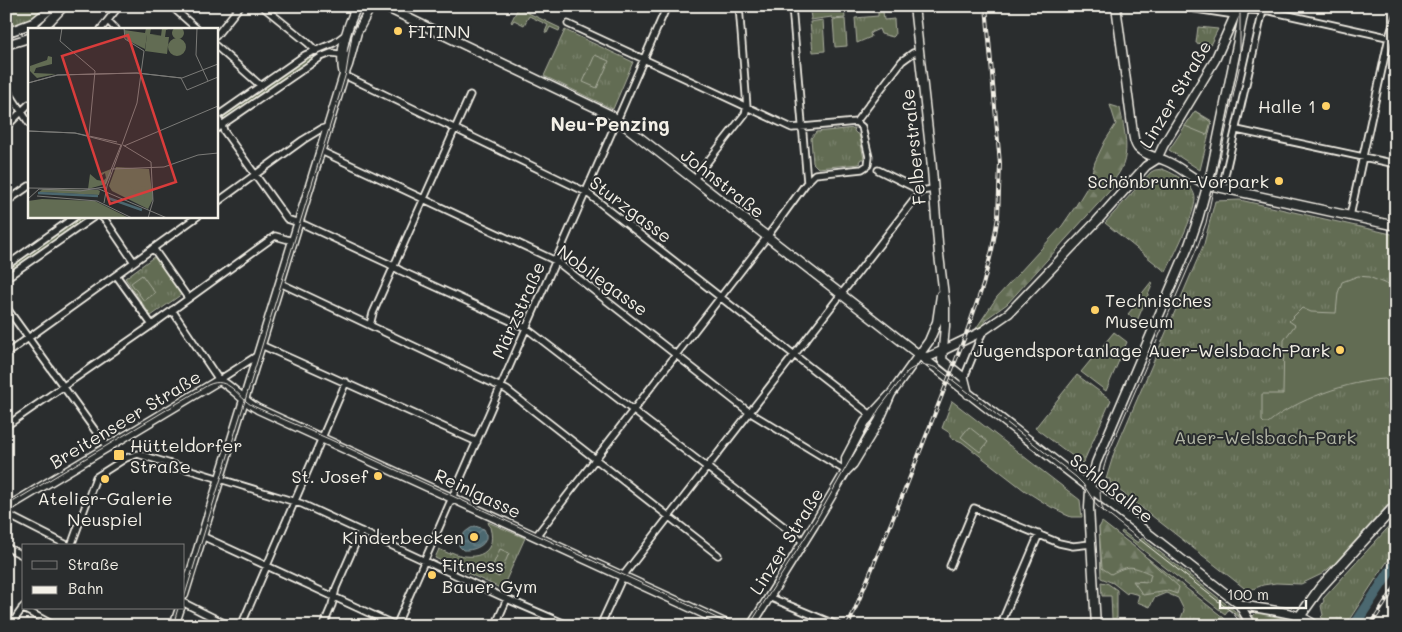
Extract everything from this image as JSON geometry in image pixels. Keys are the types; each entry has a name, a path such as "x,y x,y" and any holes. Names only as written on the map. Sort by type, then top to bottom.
{"main road":[{"path":"6,33 33,23 54,6"},
{"path":"43,28 64,6"},
{"path":"347,55 346,34 357,6"},
{"path":"185,592 344,75 342,62 370,6"},
{"name":"Johnstraße","path":"383,6 570,95 617,120 919,356"},
{"name":"Felberstraße","path":"914,6 945,304 942,351"},
{"path":"1116,6 1134,140 1139,149 1157,159 1166,161 1199,182 1208,185 1396,226"},
{"path":"1096,626 1089,508 1090,489 1099,452 1189,245 1198,219 1208,185 1233,58 1245,8"},
{"path":"1233,58 1235,10"},
{"name":"Linzer Straße","path":"846,471 846,458 850,448 871,415 891,394 919,356 928,357 942,351 983,331 1009,314 1146,166 1157,159 1163,146 1216,60 1235,10"},
{"path":"6,45 28,38"},
{"name":"Felberstraße","path":"919,356 929,341 937,322 942,285"},
{"path":"942,351 942,360 964,378 968,394"},
{"name":"Schloßallee","path":"919,356 1238,604 1252,626"},
{"name":"Reinlgasse","path":"218,380 226,383 244,400 258,409 731,626"},
{"name":"Breitenseer Straße","path":"6,508 218,380"},
{"name":"Linzer Straße","path":"751,626 846,471 857,458 879,421 891,394"},
{"path":"1287,613 1301,608 1313,596 1396,504"},
{"path":"1293,626 1313,596"},
{"name":"Schloßallee","path":"1238,604 1300,616 1316,626"},
{"path":"174,626 179,610"}],"street":[{"path":"102,28 120,6"},
{"path":"171,6 195,28"},
{"path":"218,34 240,6"},
{"path":"262,6 321,57"},
{"name":"Märzstraße","path":"396,626 667,6"},
{"path":"694,179 745,114 747,107 739,6"},
{"path":"792,6 807,182"},
{"path":"1176,6 1235,10 1264,8 1393,38"},
{"path":"1222,188 1264,8"},
{"path":"1350,216 1393,38 1396,16"},
{"path":"108,22 115,28"},
{"path":"568,24 792,128 856,122 902,61 912,53 918,52"},
{"path":"218,116 315,50 334,43 346,34"},
{"path":"218,48 261,86"},
{"path":"347,55 331,53 321,57 220,127 287,219 526,328 804,542"},
{"name":"Sturzgasse","path":"344,75 586,192 871,415"},
{"path":"6,88 28,121"},
{"path":"370,325 373,313 470,95"},
{"path":"6,127 28,105"},
{"path":"536,536 807,182 817,174 862,169 868,165 869,157 862,128 856,122"},
{"path":"218,202 303,140 328,127"},
{"path":"1237,130 1396,164"},
{"name":"Nobilegasse","path":"321,151 556,261 749,412 846,471"},
{"path":"878,170 921,190 933,189"},
{"path":"6,202 28,187"},
{"path":"600,626 623,576 921,190"},
{"path":"6,266 73,218"},
{"path":"6,278 92,218"},
{"path":"104,218 134,262"},
{"path":"6,354 195,218"},
{"path":"6,426 152,325 275,236 293,241"},
{"path":"153,248 188,298"},
{"path":"116,275 152,325"},
{"path":"280,283 501,386 718,555"},
{"path":"6,307 107,447"},
{"path":"172,310 218,380"},
{"path":"964,378 983,331"},
{"path":"261,345 477,442"},
{"name":"Breitenseer Straße","path":"218,380 258,354"},
{"path":"241,626 346,382"},
{"path":"71,544 94,479 135,454 294,501 570,626"},
{"path":"950,566 974,508 1059,543 1073,546 1091,544"},
{"path":"6,514 66,544"},
{"path":"323,626 336,588 361,531"},
{"path":"1000,626 1039,534"},
{"path":"202,536 396,626"},
{"path":"6,547 22,555"},
{"path":"769,597 839,626"},
{"path":"495,626 507,599"},
{"path":"185,604 230,626"},
{"path":"10,626 22,608"},
{"path":"28,610 55,626"}],"green space":[{"path":"6,6 50,6 29,22 6,30"},
{"path":"809,6 844,6 845,18 833,19 832,17 810,20"},
{"path":"518,8 560,28 559,31 550,27 547,33 545,32 548,25 529,16 524,25 514,20 512,23"},
{"path":"883,11 884,20 894,19 895,35 893,37 881,34 879,29 870,33 871,37 857,43 855,18 878,16 878,12"},
{"path":"845,19 847,46 835,47 833,20"},
{"path":"823,20 825,51 813,52 810,22"},
{"path":"1198,27 1218,29 1210,45 1196,43"},
{"path":"565,30 633,62 613,109 544,76"},
{"path":"313,52 316,57 225,121 222,117"},
{"path":"595,55 609,61 597,88 583,82"},
{"path":"1110,105 1120,108 1126,146 1123,164 1113,181 1116,184 1007,304 986,319 982,327 975,330 997,297 1062,226 1088,186 1095,162 1116,124"},
{"path":"1195,111 1212,121 1200,170 1169,150"},
{"path":"1195,111 1211,122 1207,135 1185,126"},
{"path":"855,128 854,131 859,134 864,159 861,159 859,162 861,163 818,168 813,163 811,138 816,132"},
{"path":"1162,169 1172,173 1188,184 1192,189 1195,199 1188,225 1166,272 1105,223 1151,172"},
{"name":"Auer-Welsbach-Park","path":"1240,200 1396,235 1396,496 1334,564 1322,574 1301,584 1276,583 1263,585 1248,591 1110,483 1110,479 1106,479 1114,453 1204,244 1215,201"},
{"path":"77,218 87,218 6,275 6,268"},
{"path":"155,256 182,294 151,316 125,278"},
{"path":"142,275 155,293 144,301 131,283"},
{"name":"Jugendsportanlage Auer-Welsbach-Park","path":"1358,276 1369,277 1396,288 1396,383 1390,383 1385,379 1355,383 1307,399 1268,423 1264,423 1262,421 1262,394 1283,394 1284,340 1295,325 1289,321 1302,308 1311,312 1336,313 1338,293 1342,282"},
{"path":"1151,282 1153,283 1137,321 1128,314"},
{"path":"1114,332 1127,342 1106,391 1081,372"},
{"path":"1077,375 1111,400 1082,463 1035,428"},
{"path":"952,401 1080,500 1082,517 1071,517 1051,507 1024,490 962,442 950,437 950,433 942,428"},
{"path":"969,427 988,442 980,452 961,437"},
{"path":"1396,519 1396,548 1345,626 1333,626 1321,617 1323,615 1321,606 1324,601 1323,599"},
{"path":"488,522 525,538 502,589 435,558 439,549 450,554 451,552 469,556 477,556 484,553 489,548 491,541"},
{"path":"1102,522 1137,549 1179,587 1177,594 1168,591 1143,595 1133,581 1149,582 1151,574 1127,567 1111,574 1102,568 1099,528"},
{"path":"1104,524 1224,618 1227,621 1227,626 1182,626 1180,621 1184,610 1178,598 1166,593 1154,598 1150,607 1137,602 1139,595 1128,592 1127,594 1113,583 1101,578 1099,527"},
{"path":"1122,531 1138,543 1142,538 1235,611 1247,626 1229,609 1225,614 1121,533"},
{"path":"500,549 509,553 499,577 487,571 490,564 493,565"},
{"path":"1101,582 1107,583 1117,590 1117,618 1112,619 1111,596 1102,596"},
{"path":"1256,613 1288,619 1289,621 1285,626 1258,626 1253,616"}],"water":[{"name":"Kinderbecken","path":"475,526 484,529 486,538 484,542 473,549 463,550 459,546 460,539 466,531"}],"waterway":[{"path":"1354,626 1396,562"}],"tram line":[{"path":"185,595 346,73 352,35 366,6"},
{"path":"1104,512 1100,490 1108,454 1206,223 1240,64 1240,6"},
{"path":"749,626 815,522 879,409 907,372 915,367 924,365 941,371 1076,477 1083,484 1097,506 1233,613 1243,626"},
{"path":"6,506 208,385 222,383 228,385 253,406 329,439 734,626"},
{"path":"173,626 177,610"}],"railway":[{"path":"848,626 906,487 966,334 983,285 992,250 998,217 1000,164 986,6"},
{"path":"1370,626 1396,586"}],"place":[{"name":"FITINN","path":"398,31"},
{"name":"Halle 1","path":"1326,106"},
{"name":"Schönbrunn-Vorpark","path":"1279,181"},
{"name":"Technisches Museum","path":"1095,310"},
{"name":"Jugendsportanlage Auer-Welsbach-Park","path":"1340,350"},
{"name":"Hütteldorfer Straße","path":"119,455"},
{"name":"St. Josef","path":"378,476"},
{"name":"Atelier-Galerie Neuspiel","path":"105,479"},
{"name":"Kinderbecken","path":"474,537"},
{"name":"Fitness Bauer Gym","path":"432,575"}],"district":[{"name":"Neu-Penzing","path":"610,123"}]}
